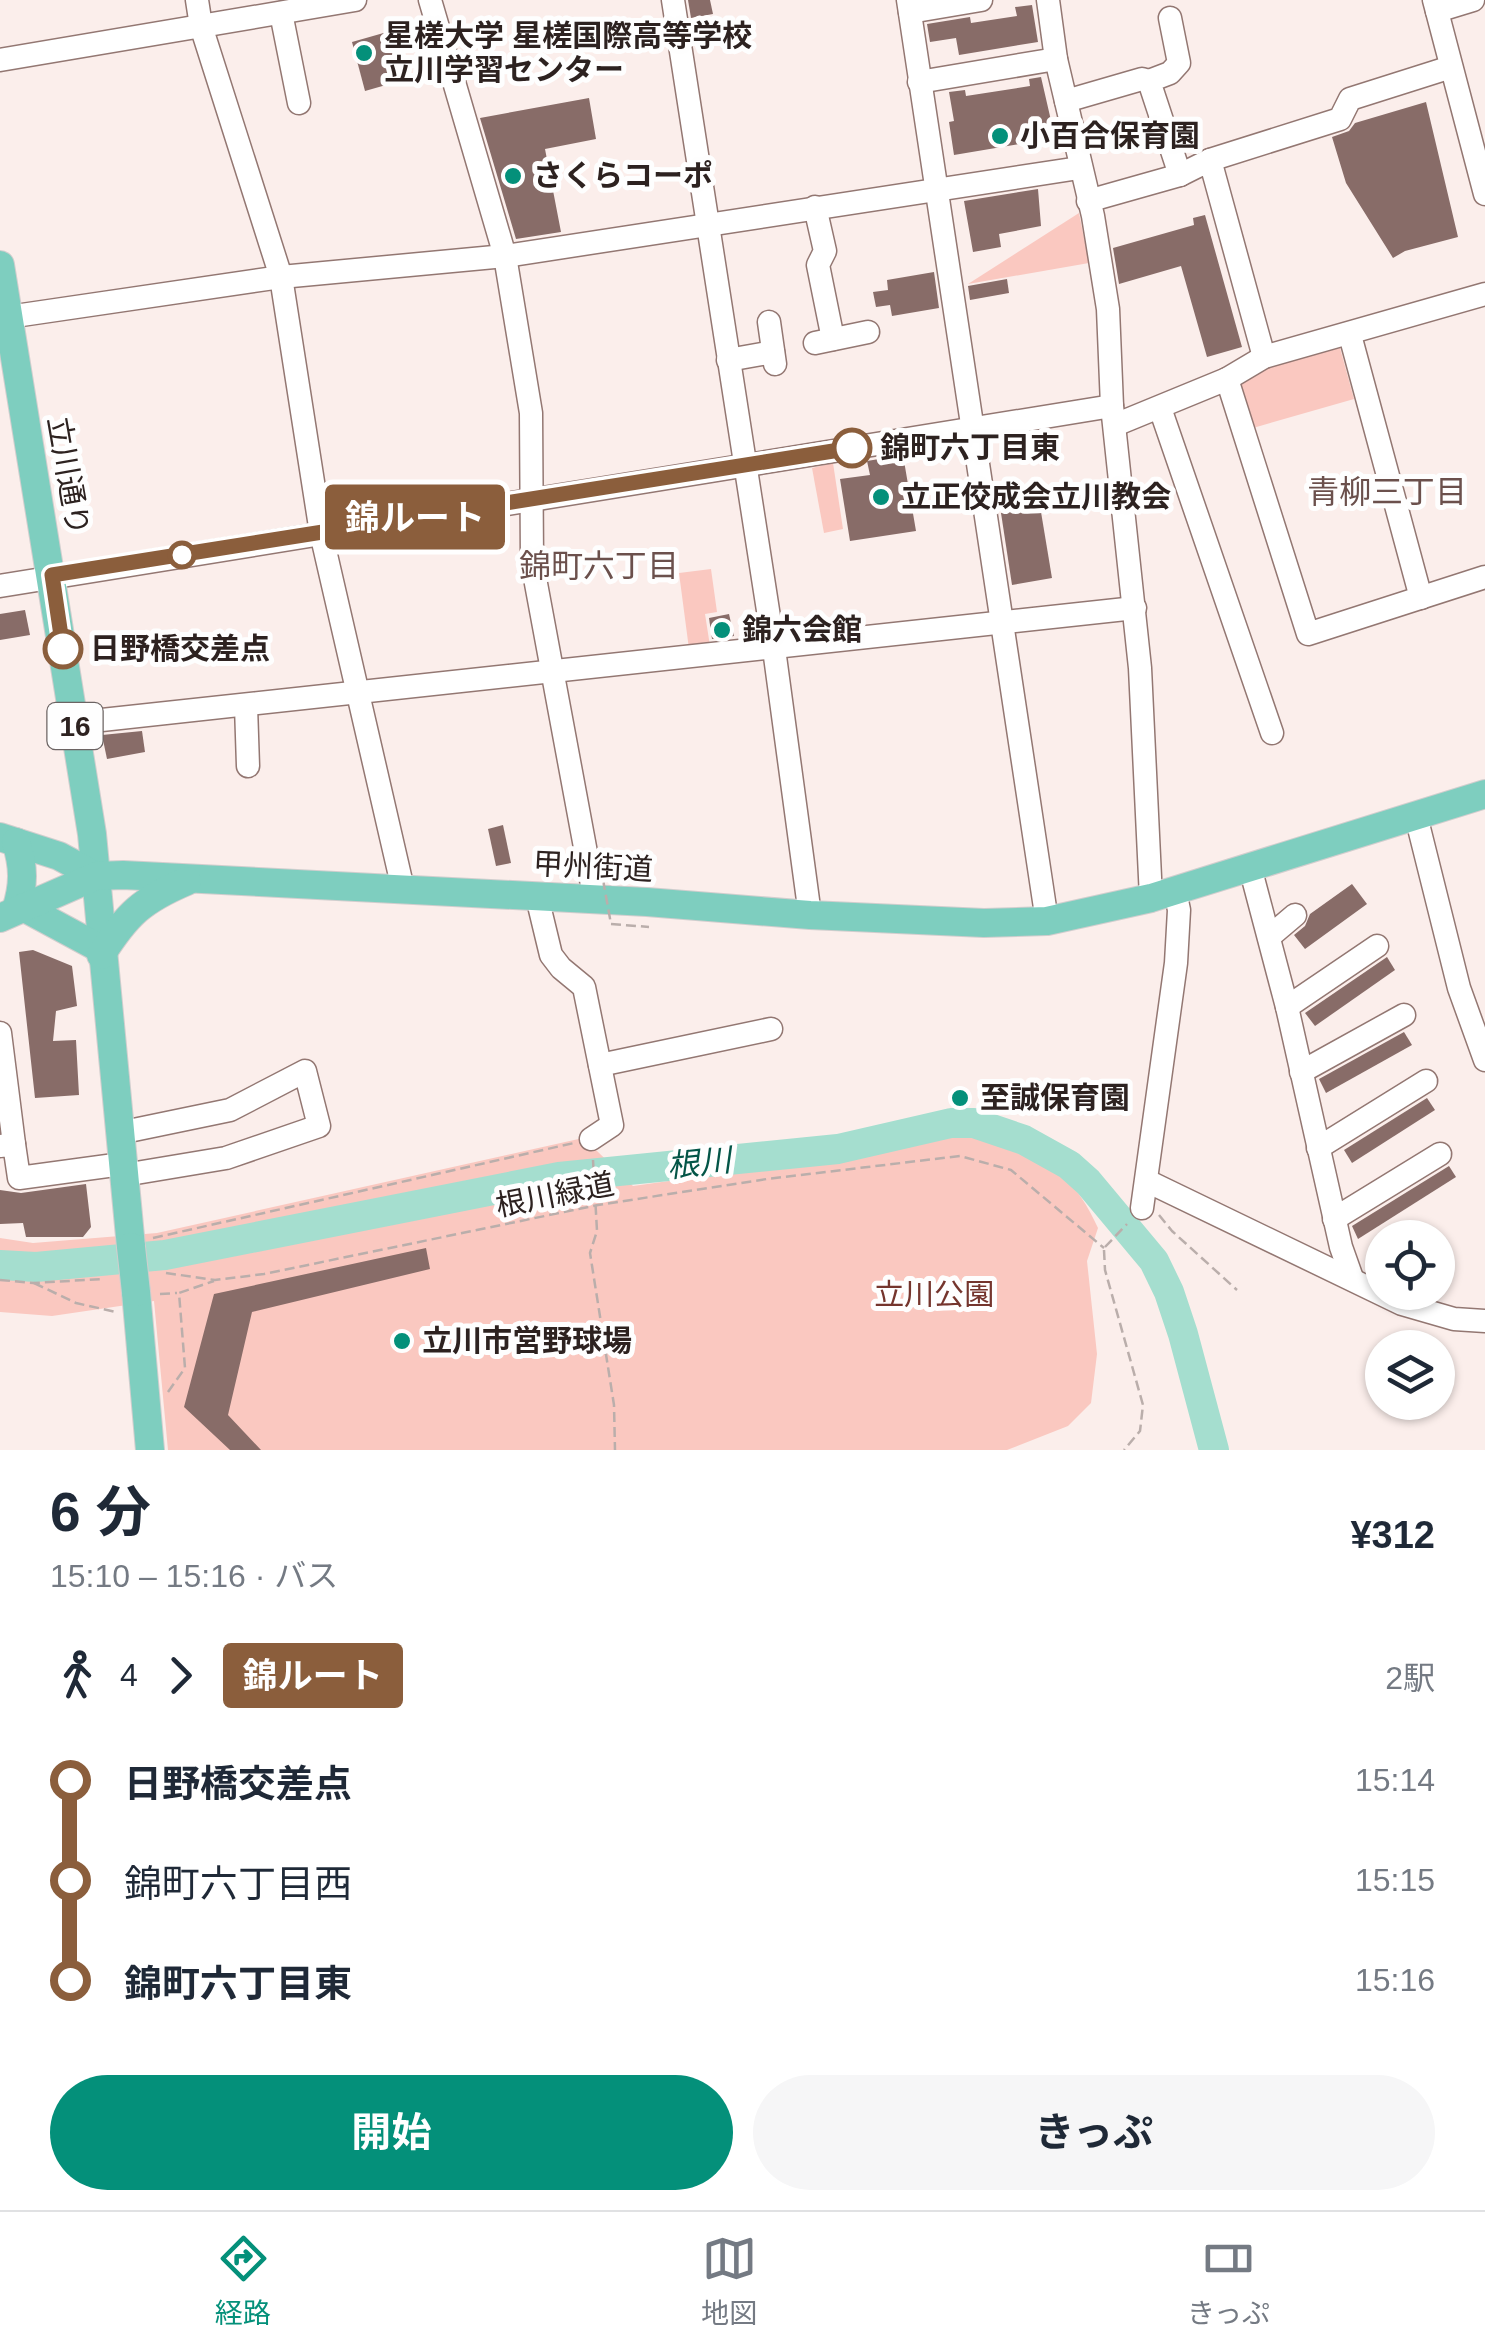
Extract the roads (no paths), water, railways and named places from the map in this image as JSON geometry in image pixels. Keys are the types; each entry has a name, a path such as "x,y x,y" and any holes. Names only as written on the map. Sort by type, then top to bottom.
{"main road":[{"name":"立川通り","path":"0,266 52,575 96,876"},
{"name":"甲州街道","path":"96,876 403,889 810,915 984,923 1047,920 1163,895 1485,794"},
{"path":"8,840 59,856 96,876"},
{"path":"8,840 22,861 23,887 13,912"},
{"path":"13,912 96,876"},
{"path":"96,876 123,1170 138,1244 150,1450"},
{"path":"101,952 140,904 188,880"},
{"path":"13,912 101,952"}],"street":[{"path":"197,0 201,26 281,277 321,533 403,889"},
{"path":"0,60 356,0"},
{"path":"430,0 505,256 531,413 532,562 550,671 603,902"},
{"path":"673,0 774,649 810,915"},
{"path":"981,0 908,6 1047,920"},
{"path":"1048,0 1056,59 1108,309 1113,416 1163,895 1179,910 1176,963 1142,1200 1250,1232 1419,1310 1485,1320"},
{"path":"1473,0 1440,4 1451,67 1485,194"},
{"path":"280,13 299,103"},
{"path":"1066,101 1170,73 1179,62 1170,18"},
{"path":"919,82 1056,59"},
{"path":"1088,201 1180,175 1210,160 1340,119 1350,98 1451,67"},
{"path":"1150,81 1180,175"},
{"path":"1210,160 1264,357"},
{"path":"8,317 281,277 505,256 1079,168"},
{"path":"815,207 824,251 818,265 824,341 868,332"},
{"path":"0,586 972,429 1160,408 1227,379 1264,357 1485,294"},
{"path":"728,360 774,358 769,322"},
{"path":"1350,335 1420,598"},
{"path":"1227,379 1308,634 1485,577"},
{"path":"1160,408 1272,733"},
{"path":"74,723 1135,608"},
{"path":"246,706 248,766"},
{"path":"1416,816 1477,1015 1485,1060"},
{"path":"1250,867 1334,1219 1352,1278"},
{"path":"537,897 552,955 561,968 584,986 612,1124 591,1145"},
{"path":"1269,936 1295,915"},
{"path":"1286,1007 1377,946"},
{"path":"1301,1072 1404,1015"},
{"path":"600,1064 770,1029"},
{"path":"0,1033 7,1145 19,1178 226,1158 320,1126 305,1071 230,1110 119,1133"},
{"path":"1318,1148 1426,1081"},
{"path":"1334,1219 1440,1154"}],"waterway":[{"name":"根川","path":"0,1265 36,1267 165,1255 559,1177 838,1149 951,1123 974,1123 1024,1140 1069,1165 1154,1261 1183,1334 1214,1450"}],"place":[{"name":"星槎大学 星槎国際高等学校 立川学習センター","path":"364,53"},
{"name":"小百合保育園","path":"1000,136"},
{"name":"さくらコーポ","path":"513,176"},
{"name":"錦町六丁目東","path":"852,448"},
{"name":"立正佼成会立川教会","path":"881,497"},
{"name":"錦六会館","path":"722,630"},
{"name":"日野橋交差点","path":"63,649"},
{"name":"至誠保育園","path":"960,1098"},
{"name":"立川市営野球場","path":"402,1341"}],"district":[{"name":"青柳三丁目","path":"1387,492"},
{"name":"錦町六丁目","path":"599,566"}],"park label":[{"name":"立川公園","path":"934,1295"}]}
